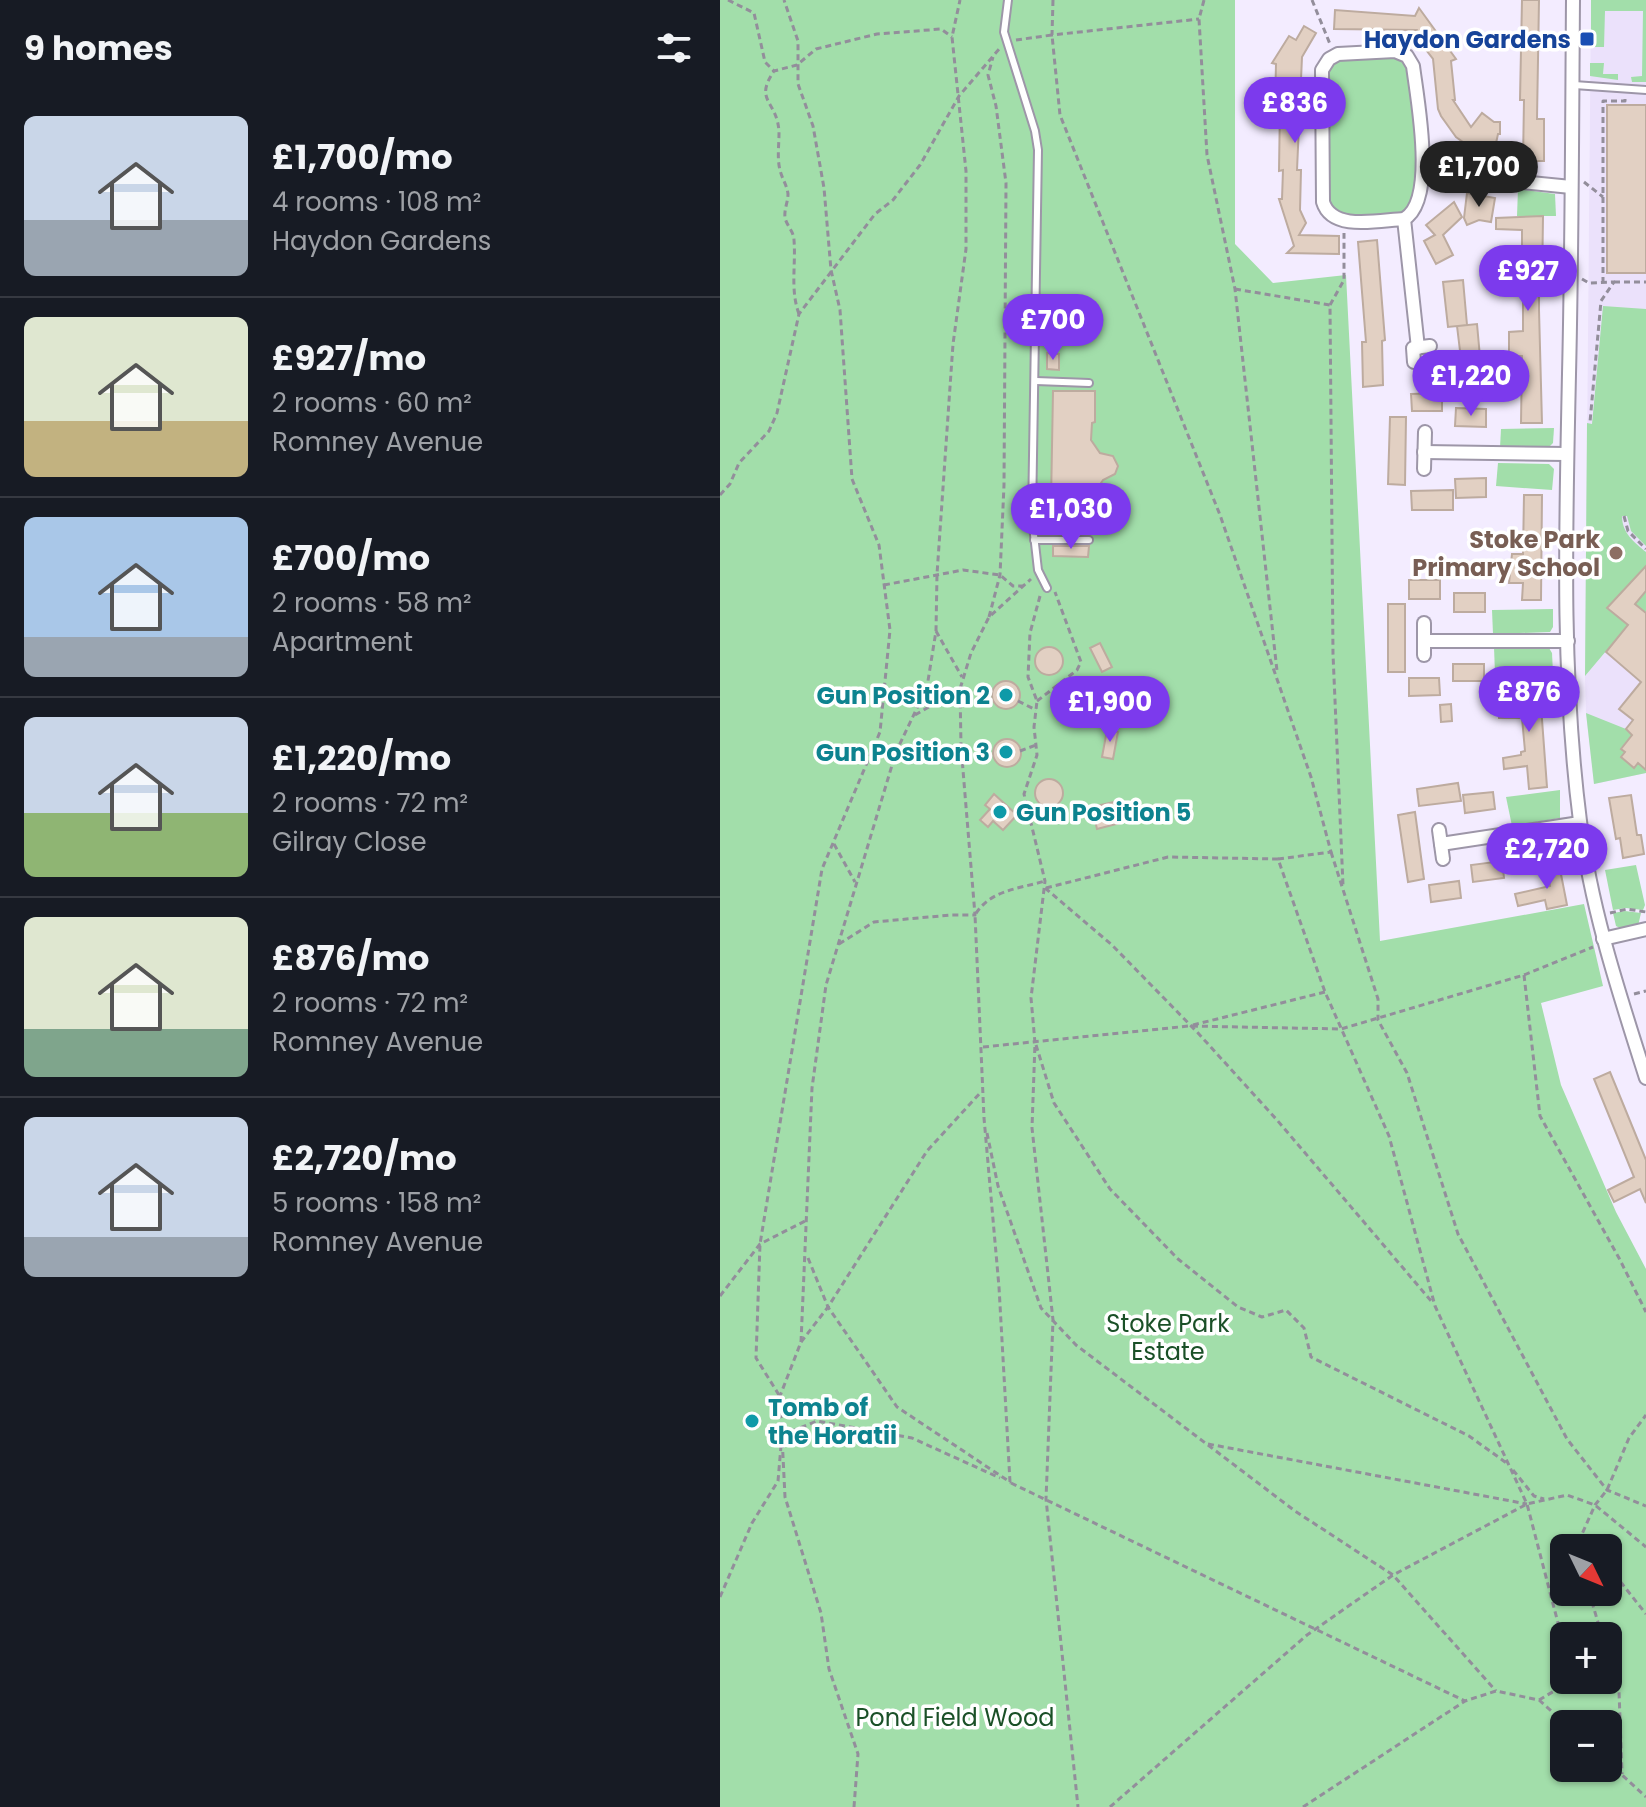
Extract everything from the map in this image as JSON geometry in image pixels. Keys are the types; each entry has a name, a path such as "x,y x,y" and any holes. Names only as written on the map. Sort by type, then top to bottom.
{"street":[{"path":"1573,0 1567,454 1571,738 1580,823 1598,917 1598,943 1646,1078"},
{"path":"1395,51 1410,59 1413,66 1424,164 1414,210 1404,219 1344,221 1330,215 1323,202 1322,73 1324,66 1335,55 1395,51"},
{"path":"1424,164 1522,182 1571,187"},
{"path":"1404,219 1424,347 1413,348 1414,362"},
{"path":"1424,469 1425,432"},
{"path":"1424,452 1567,454"},
{"path":"1424,623 1424,655"},
{"path":"1424,641 1568,641"},
{"path":"1443,859 1440,837 1580,823"},
{"path":"1598,943 1646,929"}],"lane":[{"path":"1008,0 1004,26 1006,41 1037,141 1032,525 1038,570 1047,588"},
{"path":"1572,85 1646,90"},
{"path":"1036,381 1089,383"},
{"path":"1032,525 1091,524 1112,503"},
{"path":"1034,540 1089,540"}],"path":[{"path":"728,0 754,13 765,62 774,71"},
{"path":"780,1396 756,1358 760,1244 822,869 880,732 890,630 879,545 852,479 840,310 831,270 824,188 813,126 798,84 798,41 784,0"},
{"path":"801,1342 812,1088 826,985 896,752 927,687 936,631 953,344 966,249 966,171 952,37 960,0"},
{"path":"1053,0 1052,35 1060,115 1220,515 1278,678 1378,999 1378,1020 1407,1073 1458,1234 1567,1439 1607,1490 1646,1506"},
{"path":"1204,0 1199,19 1207,155 1235,289 1278,678"},
{"path":"1312,0 1335,55"},
{"path":"799,314 875,214 893,200 920,165 959,96 1006,41 1199,19"},
{"path":"720,495 730,484 739,463 769,431 777,413 799,314 793,270 795,237 784,213 788,198 780,170 778,122 765,96 765,86 774,71 797,65 816,49 877,34 941,29 952,37"},
{"path":"994,55 988,75 996,106 1006,183 1004,485 1000,575 989,617 971,653 960,689 961,746 975,915 982,1090 999,1287 1010,1482"},
{"path":"1603,283 1603,101 1625,101 1625,89"},
{"path":"1591,188 1603,197"},
{"path":"1343,891 1333,654 1330,305 1344,280 1344,221"},
{"path":"1571,274 1589,283 1646,282"},
{"path":"1590,422 1601,301 1614,282"},
{"path":"1235,289 1330,305"},
{"path":"1624,516 1630,534 1646,549"},
{"path":"884,585 963,570 1000,575 1013,586 1025,586"},
{"path":"989,617 1025,586 1038,570"},
{"path":"1037,701 1077,670 1081,662 1055,593 1047,588 1037,599 1030,633 1028,677 1037,701 1034,727 1037,755 1024,794 1045,881 1031,998 1035,1043 1032,1128 1053,1320 1046,1499 1078,1807"},
{"path":"936,631 963,679"},
{"path":"913,716 960,689"},
{"path":"1018,701 1036,710"},
{"path":"1020,751 1036,745"},
{"path":"833,843 855,882"},
{"path":"1045,888 1168,857 1278,859 1331,852"},
{"path":"1278,859 1325,992 1389,1136 1435,1306 1527,1504 1558,1622"},
{"path":"975,915 982,904 997,894 1045,881"},
{"path":"1045,888 1112,945 1189,1026 1284,1128 1435,1306"},
{"path":"1598,917 1622,909 1646,912"},
{"path":"838,945 874,922 975,915"},
{"path":"981,1047 1189,1026 1341,1029 1524,975 1598,943"},
{"path":"1524,975 1540,1116 1646,1312"},
{"path":"1189,1026 1325,992"},
{"path":"1035,1043 1054,1103 1110,1189 1178,1259 1238,1307 1262,1317 1286,1310 1304,1328 1311,1357 1469,1436 1508,1464 1534,1496 1544,1499"},
{"path":"854,1807 858,1754 829,1669 821,1613 785,1497 780,1396 801,1342 828,1307 927,1151 982,1090"},
{"path":"984,1118 998,1186 1041,1308 1076,1345 1295,1511 1393,1575 1496,1691"},
{"path":"720,1296 760,1244 807,1221"},
{"path":"807,1256 828,1307 897,1407 1010,1482"},
{"path":"1582,1534 1595,1505 1607,1490 1629,1438 1646,1415"},
{"path":"782,1433 817,1421 912,1438 1046,1499 1465,1701"},
{"path":"720,1597 752,1523 778,1481 782,1433"},
{"path":"1206,1443 1527,1504"},
{"path":"1110,1807 1316,1629 1393,1575 1527,1504 1567,1495 1595,1505 1646,1547"},
{"path":"1622,1584 1646,1614"},
{"path":"1303,1807 1465,1701 1496,1691 1539,1700 1550,1710"},
{"path":"1539,1700 1550,1693"},
{"path":"1622,1774 1646,1797"}],"shaded area":[{"path":"1591,0 1646,0 1646,773 1594,784 1585,676"}],"green space":[{"name":"Stoke Park Estate","path":"720,0 1235,0 1235,244 1273,283 1346,275 1380,941 1584,904 1603,986 1541,1003 1561,1085 1616,1212 1646,1269 1646,1807 720,1807"},
{"path":"1591,0 1646,0 1646,82 1632,82 1631,77 1642,76 1643,11 1605,11 1604,47 1591,47"},
{"path":"1393,56 1402,60 1409,71 1418,169 1410,206 1400,215 1344,215 1329,204 1327,75 1337,59"},
{"path":"1590,63 1604,63 1603,74 1618,74 1618,80 1590,76"},
{"path":"1518,189 1555,194 1556,216 1517,216"},
{"path":"1603,306 1646,309 1646,546 1631,531 1627,516 1622,516 1626,532 1646,552 1646,572 1639,599 1646,591 1646,613 1642,609 1640,612 1619,595 1608,608 1628,625 1585,676 1587,423 1592,424"},
{"path":"1554,428 1553,443 1547,449 1500,448 1501,429"},
{"path":"1498,463 1549,464 1554,469 1552,490 1496,486"},
{"path":"1553,609 1550,632 1493,634 1492,610"},
{"path":"1494,647 1549,648 1553,673 1495,674"},
{"path":"1586,713 1626,729 1632,735 1621,748 1625,752 1621,757 1634,768 1638,763 1646,762 1646,773 1594,784"},
{"path":"1560,790 1560,818 1512,826 1506,797"},
{"path":"1562,833 1566,836 1570,857 1516,870 1511,841"},
{"path":"1636,865 1645,905 1643,910 1613,910 1605,870"},
{"path":"1613,913 1641,913 1638,926 1622,929 1616,926"}],"building":[{"path":"1522,0 1539,0 1537,119 1544,119 1544,161 1523,161 1524,100 1520,100"},
{"path":"1419,8 1456,59 1451,61 1453,100 1471,127 1482,113 1494,122 1500,122 1493,157 1466,152 1467,145 1456,137 1441,116 1433,59 1423,46 1427,43 1417,30 1334,29 1335,10 1415,16"},
{"path":"1304,26 1316,33 1302,57 1297,170 1301,170 1300,210 1306,223 1299,235 1339,236 1339,254 1287,253 1294,246 1279,199 1282,199 1283,170 1279,171 1280,105 1275,105 1276,64 1272,63 1289,36 1296,40"},
{"path":"1607,105 1646,105 1646,273 1607,273"},
{"path":"1467,193 1495,198 1491,222 1479,220 1467,225 1464,218"},
{"path":"1454,202 1462,217 1443,235 1453,255 1436,264 1424,241 1435,235 1426,225"},
{"path":"1543,216 1542,288 1539,288 1542,423 1521,423 1522,356 1509,356 1509,332 1523,331 1523,294 1510,294 1510,274 1522,274 1522,230 1496,229 1496,218"},
{"path":"1377,240 1385,340 1382,341 1383,385 1363,387 1362,342 1366,342 1358,242"},
{"path":"1463,280 1467,325 1458,326 1477,324 1480,357 1461,359 1457,326 1448,327 1443,282"},
{"path":"1047,353 1059,354 1059,370 1047,369"},
{"path":"1053,391 1095,391 1095,422 1092,423 1091,440 1100,453 1113,456 1118,466 1115,474 1103,480 1089,502 1051,502"},
{"path":"1442,393 1442,411 1412,411 1411,394"},
{"path":"1456,408 1486,409 1486,427 1455,426"},
{"path":"1390,417 1406,417 1405,485 1388,484"},
{"path":"1486,478 1486,497 1456,498 1455,479"},
{"path":"1453,490 1453,510 1412,510 1411,491"},
{"path":"1524,495 1542,495 1541,600 1522,600 1523,583 1509,583 1512,554 1523,554"},
{"path":"1053,546 1089,546 1088,557 1053,556"},
{"path":"1646,566 1646,591 1635,604 1646,613 1646,770 1638,763 1634,768 1621,757 1625,752 1621,749 1632,735 1626,729 1633,720 1619,709 1641,682 1606,652 1628,625 1607,608"},
{"path":"1409,580 1440,580 1440,599 1409,599"},
{"path":"1454,593 1485,593 1485,612 1454,612"},
{"path":"1388,604 1405,604 1405,672 1388,672"},
{"path":"1100,643 1112,667 1102,672 1090,648"},
{"path":"1049,647 1059,651 1063,661 1059,671 1049,675 1039,671 1035,661 1039,651"},
{"path":"1453,664 1484,664 1484,681 1453,681"},
{"path":"1409,678 1439,678 1440,695 1409,696"},
{"path":"1539,679 1547,787 1529,789 1527,766 1504,769 1503,758 1521,755 1525,751 1522,718 1499,718 1498,706 1523,704 1522,680"},
{"name":"Gun Position 2","path":"1006,681 1016,685 1020,695 1016,705 1006,709 996,705 992,695 996,685"},
{"path":"1451,704 1452,721 1441,722 1440,705"},
{"path":"1107,730 1118,732 1113,759 1102,757"},
{"name":"Gun Position 3","path":"1007,739 1017,743 1021,753 1017,763 1007,767 997,763 993,753 997,743"},
{"path":"1049,779 1059,783 1063,793 1059,803 1049,807 1039,803 1035,793 1039,783"},
{"path":"1458,783 1461,801 1419,806 1417,789"},
{"path":"1493,792 1495,809 1465,813 1463,795"},
{"name":"Gun Position 5","path":"994,794 1017,815 1003,830 993,821 988,827 980,820 990,809 985,805"},
{"path":"1631,795 1637,835 1641,835 1644,854 1623,858 1620,838 1616,839 1609,798"},
{"path":"1114,802 1120,823 1097,829 1092,807"},
{"path":"1415,812 1424,879 1408,882 1398,815"},
{"path":"1502,861 1504,878 1473,882 1471,865"},
{"path":"1559,864 1567,905 1547,909 1545,900 1518,906 1515,894 1550,886 1547,866"},
{"path":"1459,881 1461,898 1431,902 1429,885"},
{"path":"1610,1072 1646,1160 1646,1203 1640,1189 1614,1202 1608,1190 1634,1177 1594,1079"}],"place":[{"name":"Haydon Gardens","path":"1587,39"},
{"name":"Stoke Park Primary School","path":"1616,553"},
{"name":"Gun Position 2","path":"1006,695"},
{"name":"Gun Position 3","path":"1006,752"},
{"name":"Gun Position 5","path":"1000,812"},
{"name":"Tomb of the Horatii","path":"752,1421"}],"park label":[{"name":"Pond Field Wood","path":"955,1717"}]}
